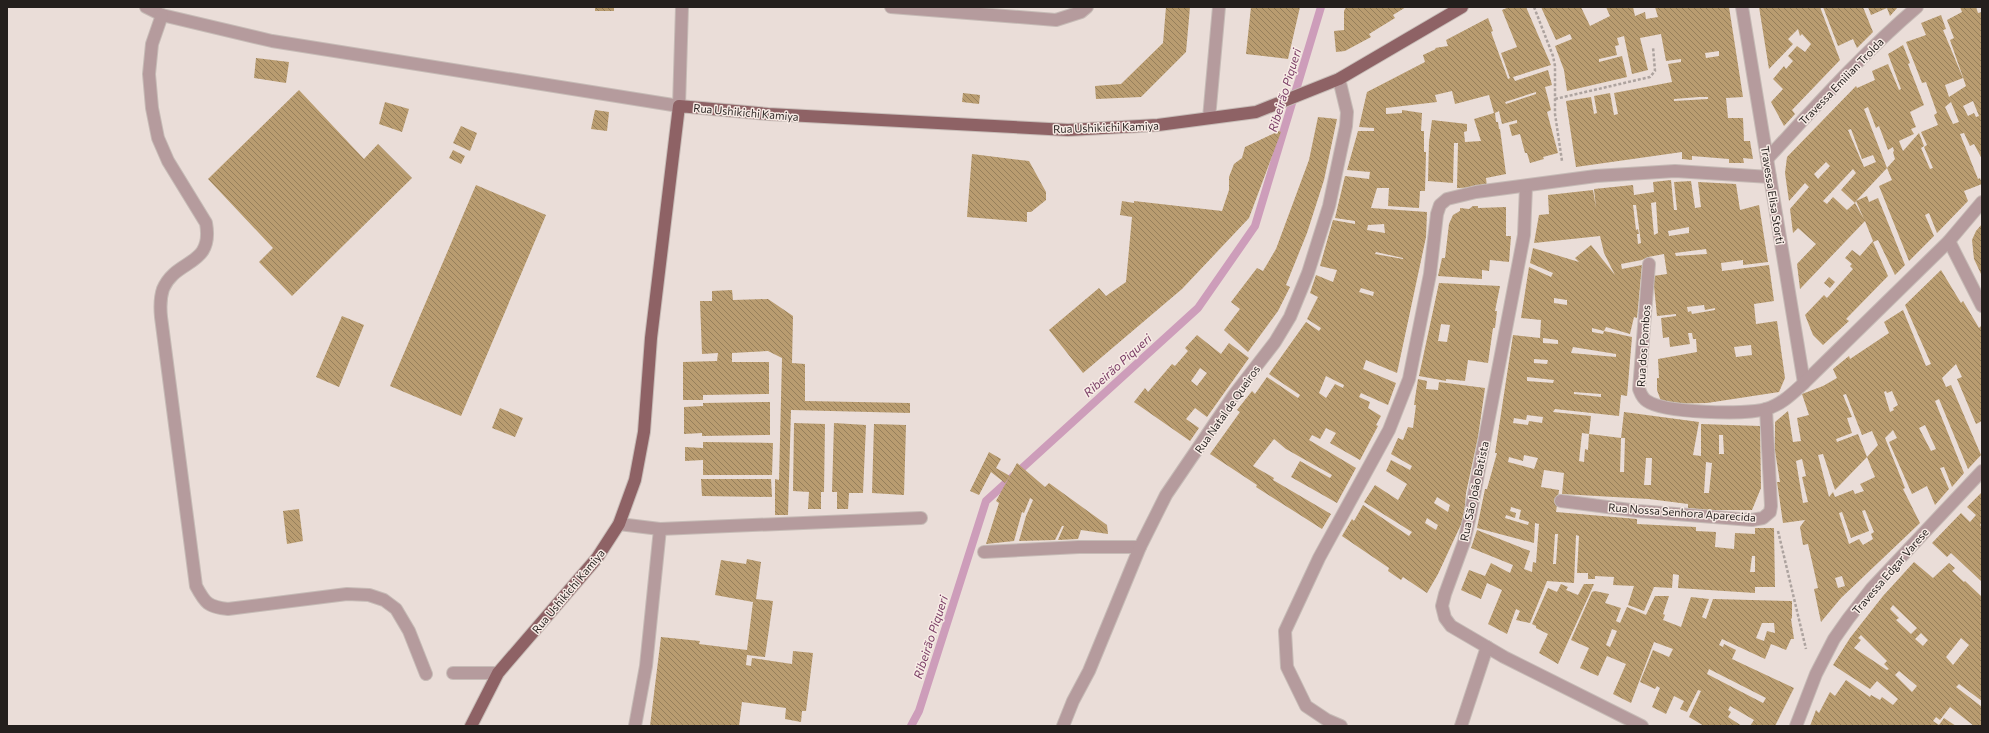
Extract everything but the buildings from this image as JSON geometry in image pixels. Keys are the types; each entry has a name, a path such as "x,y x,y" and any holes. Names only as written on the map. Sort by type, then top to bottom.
{"main road":[{"name":"Rua Ushikichi Kamiya","path":"471,726 498,673 593,564 619,524 635,480 644,432 651,338 679,106 768,114 1068,130 1158,125 1256,112 1339,79 1462,7"}],"street":[{"path":"146,7 162,15 272,41 679,106 682,7"},
{"path":"891,7 1056,20 1081,12 1087,7"},
{"path":"1209,118 1219,7"},
{"name":"Travessa Elisa Storti","path":"1742,7 1804,383"},
{"name":"Travessa Emilian Trolda","path":"1768,158 1850,69 1894,26 1917,7"},
{"path":"162,15 152,44 149,74 152,108 158,138 168,161 206,223 208,233 204,251 172,277 164,288 160,300 196,586 203,599 212,608 228,609 347,594 369,595 384,600 396,609 400,615 409,631 426,674"},
{"name":"Rua Natal de Queiros","path":"1064,726 1073,701 1089,671 1140,547 1166,495 1234,396 1275,342 1290,317 1308,273 1329,206 1346,126 1347,112 1339,79"},
{"path":"1341,726 1327,720 1306,706 1287,667 1285,631 1319,558 1389,430 1409,379 1430,274 1437,214 1440,205 1447,199 1476,192 1645,172 1717,173 1770,177"},
{"name":"Rua São João Batista","path":"1526,187 1524,235 1470,516 1464,542 1442,606 1445,618 1450,626 1504,657 1642,726"},
{"path":"1766,409 1788,397 1804,383 1949,241 1982,202"},
{"path":"1949,241 1982,306"},
{"name":"Rua dos Pombos","path":"1649,264 1639,389 1642,397 1648,402 1660,407 1696,411 1710,412 1766,409"},
{"name":"Rua Nossa Senhora Aparecida","path":"1561,501 1638,510 1752,520 1763,518 1770,512 1766,409"},
{"name":"Travessa Edgar Varese","path":"1796,726 1816,674 1834,639 1872,588 1982,471"},
{"path":"619,524 660,529 921,518"},
{"path":"635,726 646,666 660,529"},
{"path":"984,552 1079,547 1140,547"},
{"path":"1461,726 1487,647"},
{"path":"453,673 498,673"}],"path":[{"path":"1534,7 1553,56 1556,80 1555,99 1564,181"},
{"path":"1555,99 1650,77 1654,71 1653,47"},
{"path":"1770,512 1778,530 1798,618 1816,674"}],"waterway":[{"name":"Ribeirão Piqueri","path":"911,726 919,711 986,501 1198,308 1255,226 1321,7"}]}
